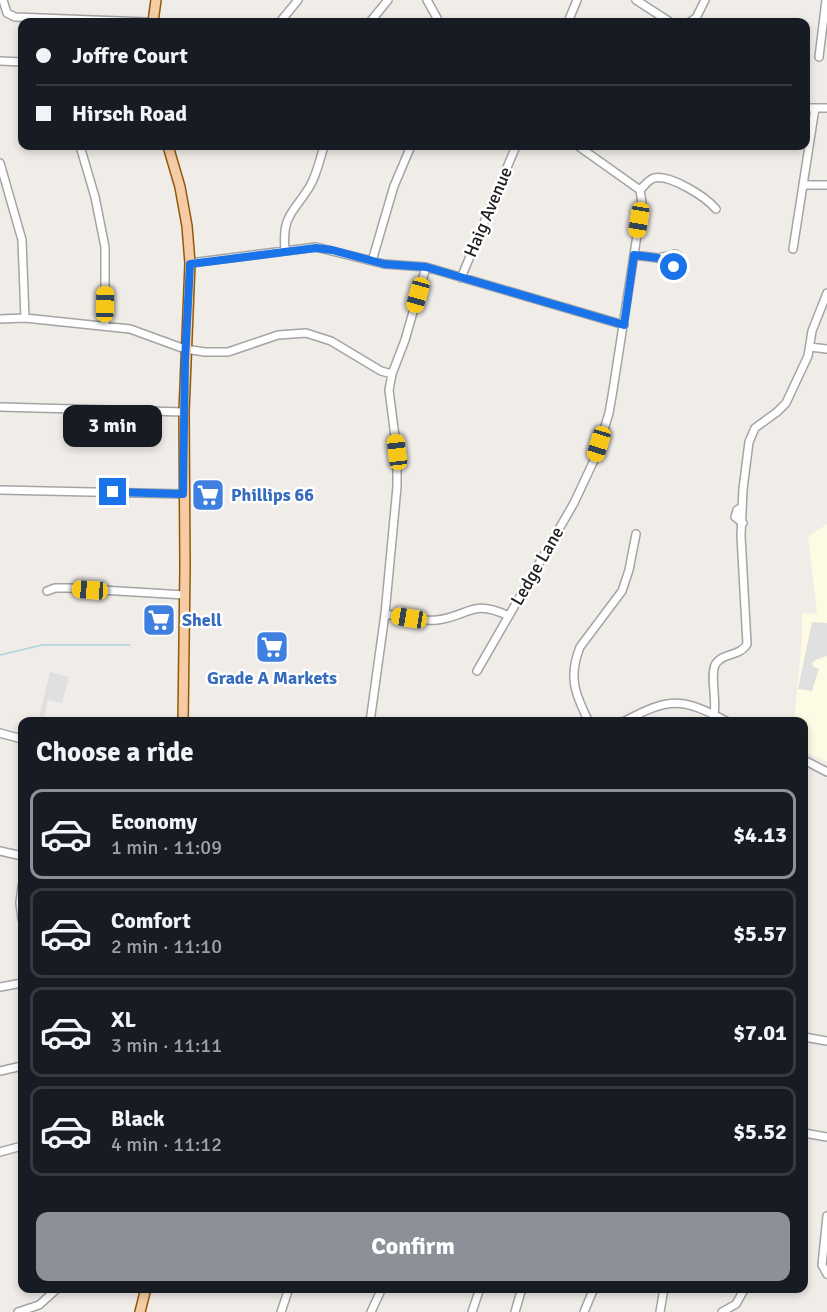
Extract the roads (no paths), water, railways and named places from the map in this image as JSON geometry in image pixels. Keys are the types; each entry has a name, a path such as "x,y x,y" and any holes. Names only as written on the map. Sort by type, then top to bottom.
{"main road":[{"path":"154,18 156,0"},
{"path":"169,150 180,187 187,226 190,264 183,412 185,595 183,717"},
{"path":"140,1312 145,1293"}],"street":[{"path":"3,0 7,13 15,17 41,18"},
{"path":"283,18 298,0"},
{"path":"373,18 388,0"},
{"path":"427,0 437,18"},
{"path":"570,18 578,0"},
{"path":"636,0 664,18"},
{"path":"696,18 705,0"},
{"path":"819,57 825,24 826,0"},
{"path":"0,61 18,62"},
{"path":"810,108 827,108"},
{"path":"810,143 815,108"},
{"path":"81,150 100,217 105,247 105,326"},
{"path":"285,251 284,232 288,216 311,184 323,150"},
{"path":"372,261 394,186 409,150"},
{"name":"Haig Avenue","path":"461,278 514,150"},
{"path":"584,150 640,190 650,180 666,178 705,197 716,208"},
{"path":"793,249 809,150"},
{"path":"0,163 22,240 25,318"},
{"path":"804,185 827,185"},
{"name":"Ledge Lane","path":"385,614 433,620 448,618 468,609 483,608 495,609 509,616 588,477 603,433 609,413 624,325 642,203 640,190"},
{"path":"190,264 316,248 384,264 426,267 624,325"},
{"path":"634,255 658,258"},
{"path":"372,717 385,614 397,474 389,390 426,267"},
{"path":"714,714 714,667 719,660 742,650 747,644 741,536 742,489 751,435 760,422 777,412 786,403 805,365 812,331 827,293"},
{"path":"0,319 25,318 130,329 185,349 205,352 228,352 278,335 306,333 324,338 381,371 392,374"},
{"path":"810,347 827,349"},
{"path":"0,407 183,412"},
{"path":"0,490 183,494"},
{"path":"587,717 576,695 574,665 580,647 622,591 636,534"},
{"path":"47,591 55,588 68,588 185,595"},
{"path":"477,671 509,616"},
{"path":"632,717 651,707 669,702 684,704 719,717"},
{"path":"0,733 18,738"},
{"path":"808,762 827,772"},
{"path":"0,851 18,855"},
{"path":"0,987 18,984"},
{"path":"808,1038 827,1041"},
{"path":"0,1071 18,1067"},
{"path":"808,1134 827,1137"},
{"path":"0,1152 18,1147"},
{"path":"827,1216 822,1265 827,1274"},
{"path":"18,1312 39,1305 52,1293"},
{"path":"281,1312 287,1293"},
{"path":"371,1312 380,1293"},
{"path":"472,1312 478,1293"},
{"path":"514,1312 520,1293"},
{"path":"584,1312 592,1293"},
{"path":"660,1312 663,1293"},
{"path":"722,1312 735,1304 742,1293"}],"waterway":[{"path":"0,655 42,645 130,645"}],"place":[{"name":"Phillips 66","path":"208,495"},
{"name":"Shell","path":"159,620"},
{"name":"Grade A Markets","path":"272,647"}]}
